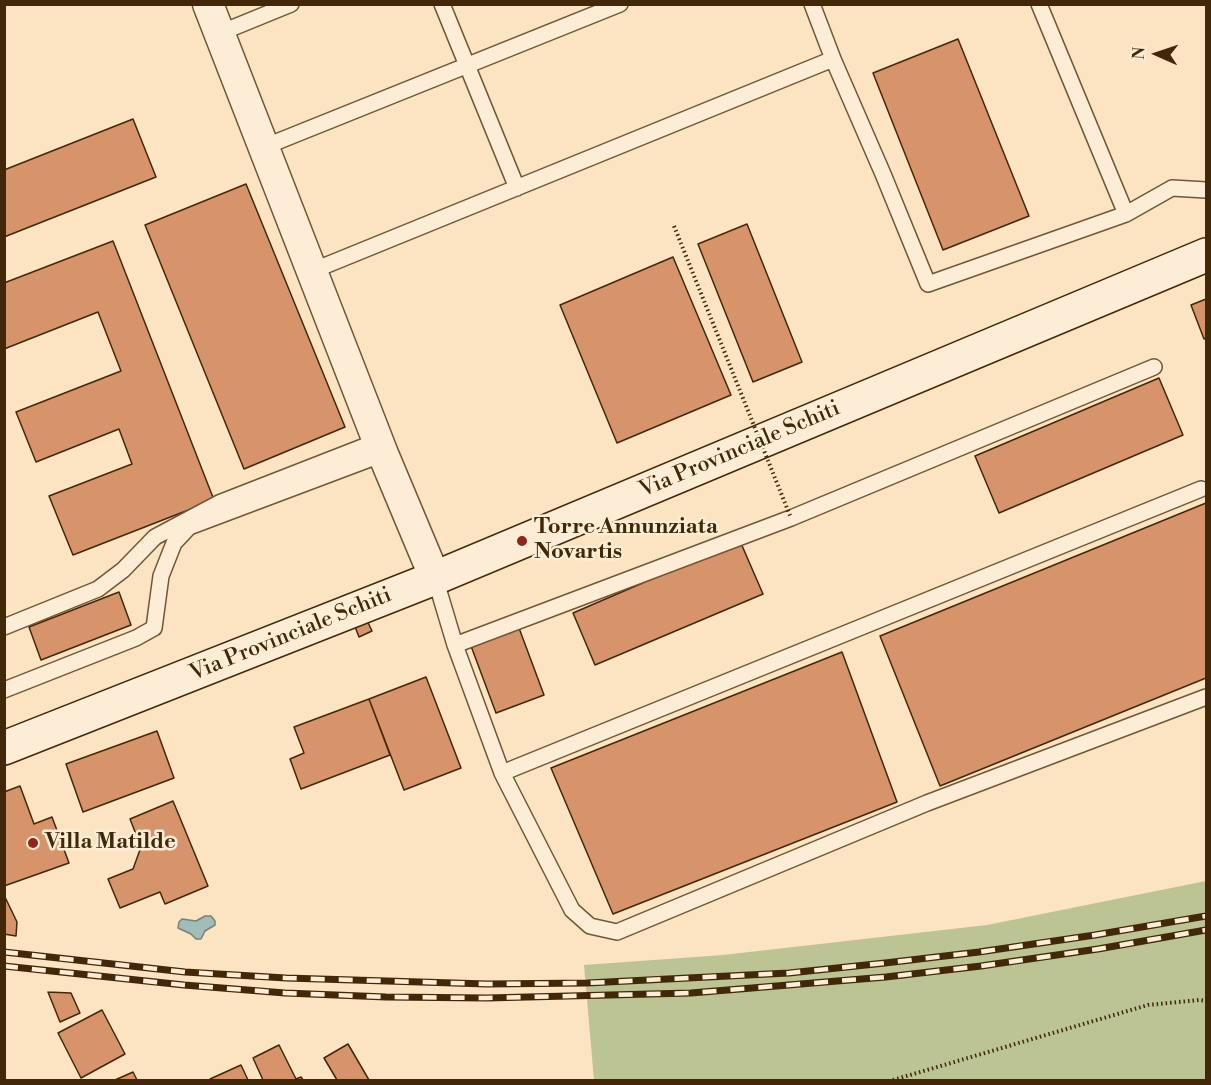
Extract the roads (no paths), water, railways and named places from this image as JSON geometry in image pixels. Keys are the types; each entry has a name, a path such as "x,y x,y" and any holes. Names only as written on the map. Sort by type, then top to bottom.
{"street":[{"path":"208,4 381,447 435,578"},
{"name":"Via Provinciale Schiti","path":"4,748 435,578 1206,255"}],"lane":[{"path":"219,33 291,4"},
{"path":"442,4 517,188"},
{"path":"264,147 620,4"},
{"path":"812,4 928,284 1126,213 1172,188 1206,190"},
{"path":"1040,4 1126,213"},
{"path":"312,271 833,59"},
{"path":"455,645 791,518 1154,367"},
{"path":"4,627 98,589 123,570 155,537 219,503 381,447"},
{"path":"4,690 136,638 154,628 161,576 174,543 189,527 381,447"},
{"path":"502,773 1201,489"},
{"path":"435,578 455,645 502,773 572,910 590,926 617,932 927,803 1206,697"}],"water":[{"path":"205,916 211,916 215,925 205,931 201,939 196,939 178,928 182,919 196,921"}],"railway":[{"path":"4,952 185,972 286,978 487,984 587,983 789,973 885,963 979,952 1206,916"},
{"path":"4,966 184,985 285,993 386,997 487,998 691,993 886,977 981,966 1206,930"}],"place":[{"name":"Torre Annunziata Novartis","path":"522,541"},
{"name":"Villa Matilde","path":"33,843"}]}
